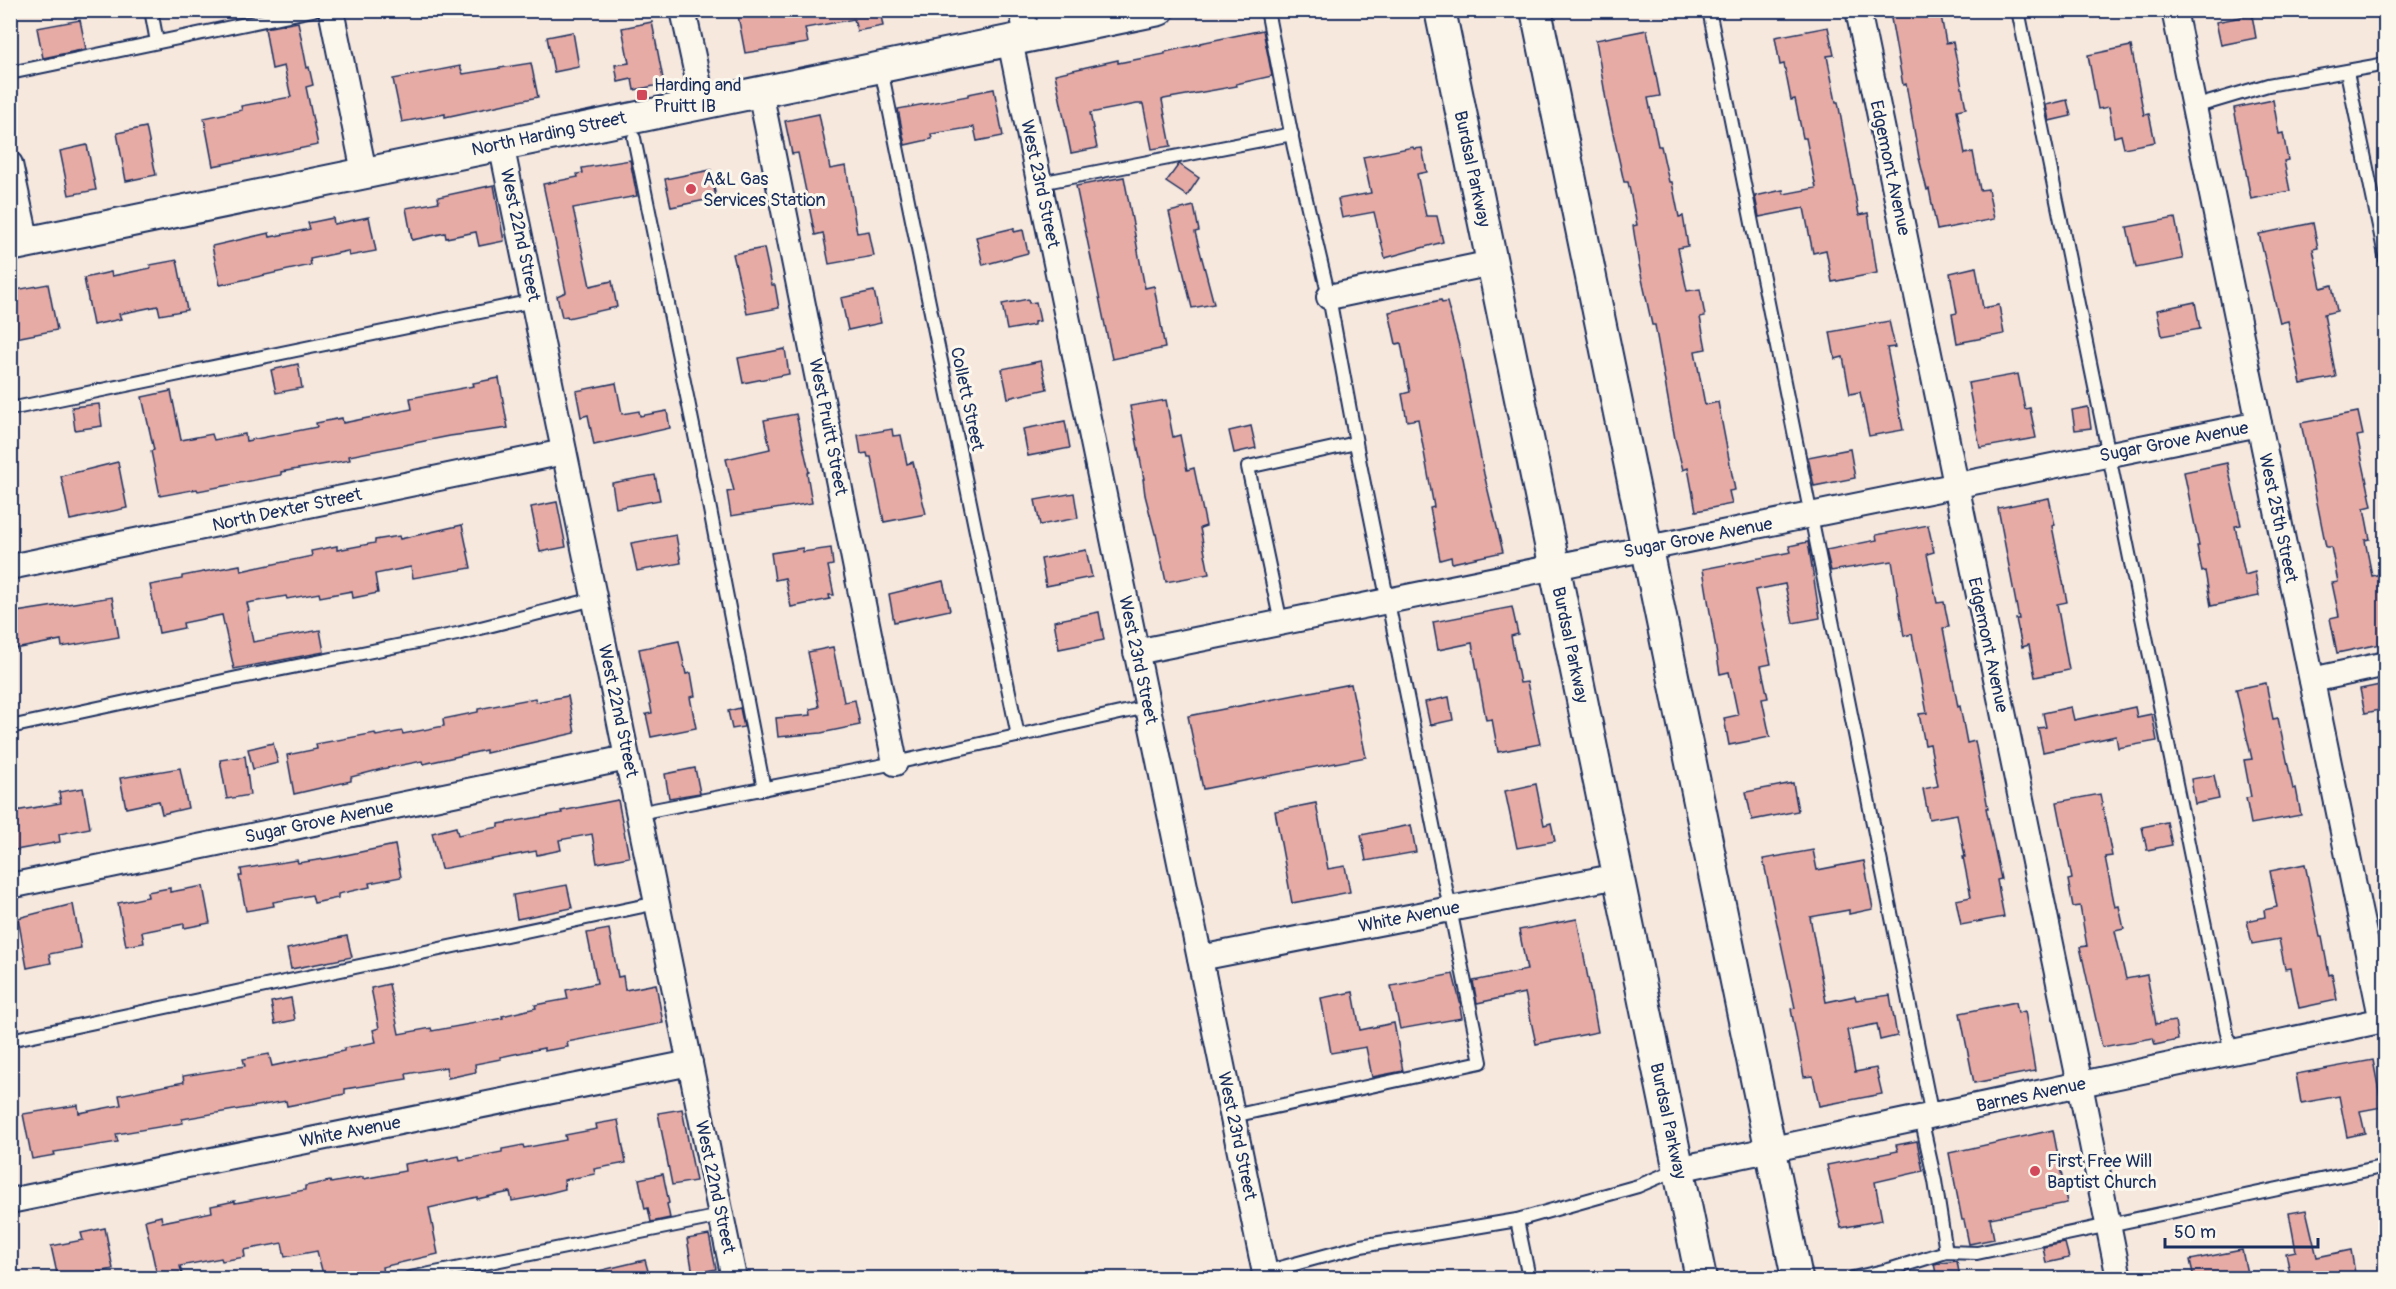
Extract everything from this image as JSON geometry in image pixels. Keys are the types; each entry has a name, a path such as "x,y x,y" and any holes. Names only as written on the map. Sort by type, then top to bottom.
{"street":[{"path":"331,10 364,172"},
{"path":"683,10 703,103"},
{"name":"North Harding Street","path":"19,244 760,91 881,69 1032,27 1160,10"},
{"name":"Burdsal Parkway","path":"1440,10 1701,1278"},
{"path":"1536,10 1797,1278"},
{"name":"Edgemont Avenue","path":"1858,10 2118,1278"},
{"name":"West 25th Street","path":"2174,10 2379,1007 2385,1022"},
{"name":"West 23rd Street","path":"1032,27 1040,183 1266,1275"},
{"name":"West Pruitt Street","path":"760,91 895,763"},
{"name":"West 22nd Street","path":"501,144 734,1278"},
{"path":"10,164 19,244"},
{"path":"1329,297 1492,263"},
{"name":"Sugar Grove Avenue","path":"1136,652 2259,424"},
{"name":"North Dexter Street","path":"10,567 564,452"},
{"path":"2312,680 2385,664"},
{"name":"Sugar Grove Avenue","path":"10,886 627,758"},
{"name":"White Avenue","path":"1200,958 1618,876"},
{"name":"Barnes Avenue","path":"1678,1169 2385,1022"},
{"name":"White Avenue","path":"10,1201 690,1063"}],"lane":[{"path":"151,10 158,42"},
{"path":"10,72 313,10"},
{"path":"1233,1116 1481,1062 1356,443 1329,297 1267,10"},
{"path":"1709,10 1812,515 1927,1117 1946,1252"},
{"path":"2018,10 2230,1053"},
{"path":"2194,107 2268,85 2385,64"},
{"name":"Collett Street","path":"881,69 1018,736"},
{"path":"2347,72 2385,260"},
{"path":"1040,183 1292,134"},
{"path":"634,138 706,489 764,789"},
{"path":"10,409 533,301"},
{"path":"1281,623 1248,467 1356,443"},
{"path":"10,727 237,678 458,634 594,599"},
{"path":"639,813 895,763 1147,707"},
{"path":"10,1040 657,903"},
{"path":"1853,1278 1892,1269 1946,1252 1977,1253 2385,1166"},
{"path":"1266,1275 1361,1246 1517,1220 1638,1186 1678,1169"},
{"path":"410,1278 721,1216"},
{"path":"1517,1220 1529,1278"}],"building":[{"path":"737,10 880,10 883,26 857,31 854,19 805,28 808,43 745,53"},
{"path":"1902,10 1940,10 1946,43 1953,42 1966,108 1957,110 1965,154 1973,152 1980,190 1988,189 1994,219 1937,230 1929,189 1927,190 1919,158 1906,84 1903,85 1890,13"},
{"path":"2252,15 2256,38 2221,45 2216,22"},
{"path":"80,20 86,49 43,58 37,28"},
{"path":"298,22 307,68 309,67 313,85 306,87 318,145 213,166 204,118 242,110 241,106 291,97 284,66 272,69 265,28"},
{"path":"652,22 664,84 634,90 632,79 618,82 615,65 629,63 622,28"},
{"path":"1828,27 1834,55 1827,56 1836,102 1838,102 1859,215 1868,213 1877,273 1832,282 1826,250 1813,253 1804,208 1759,217 1755,196 1783,190 1784,194 1816,188 1806,138 1803,138 1795,99 1791,100 1784,64 1780,65 1775,37"},
{"path":"1263,30 1272,76 1236,84 1237,86 1162,100 1171,146 1152,149 1143,104 1137,104 1090,113 1097,148 1071,153 1055,74 1118,60 1118,63 1165,54 1165,52 1200,43"},
{"path":"1647,30 1660,96 1648,98 1658,146 1661,146 1669,182 1672,182 1679,217 1683,216 1688,246 1678,248 1687,291 1700,289 1705,316 1700,317 1706,349 1695,351 1705,405 1718,402 1735,490 1729,491 1732,504 1696,511 1688,468 1683,470 1675,439 1655,325 1652,325 1639,265 1633,226 1637,225 1628,182 1624,182 1607,106 1596,40"},
{"path":"573,32 579,67 554,72 547,37"},
{"path":"2131,46 2144,115 2149,114 2155,142 2124,148 2121,135 2114,137 2109,107 2098,109 2088,55"},
{"path":"531,63 538,97 445,117 445,114 402,122 393,79 460,66 463,74"},
{"path":"994,89 1003,136 977,141 974,127 931,134 932,139 905,145 898,109"},
{"path":"2067,100 2071,116 2049,121 2046,105"},
{"path":"2273,100 2279,134 2283,133 2288,160 2284,161 2290,191 2251,199 2234,108"},
{"path":"819,114 830,169 846,166 857,233 869,231 874,256 829,264 823,233 815,235 798,153 792,154 785,121"},
{"path":"146,127 156,175 126,181 117,133"},
{"path":"87,145 96,190 69,195 60,151"},
{"path":"1413,147 1414,149 1422,148 1427,172 1417,174 1426,216 1437,216 1443,242 1385,258 1374,212 1342,218 1338,199 1371,193 1363,157"},
{"path":"630,160 637,196 573,208 590,286 612,281 617,307 568,318 567,316 562,317 557,296 566,292 543,184 578,177 577,174 583,173 582,168"},
{"path":"1179,164 1199,178 1187,196 1166,182"},
{"name":"A&L Gas Services Station","path":"711,170 716,198 671,207 665,179"},
{"path":"1124,177 1145,288 1154,286 1165,348 1112,359 1076,186"},
{"path":"494,185 504,241 479,246 476,232 446,238 445,233 412,240 406,208 439,202 438,197"},
{"path":"1194,206 1199,231 1195,232 1214,304 1192,308 1169,212"},
{"path":"369,217 376,251 349,256 348,251 310,259 311,265 220,285 212,246 269,233 270,237 310,229 308,223 333,218 334,224"},
{"path":"2175,218 2183,259 2136,268 2127,227"},
{"path":"2313,223 2318,248 2313,249 2321,288 2332,285 2337,311 2324,314 2336,377 2301,384 2288,321 2280,323 2259,234"},
{"path":"1014,228 1014,232 1023,230 1028,253 983,265 976,237"},
{"path":"764,248 779,308 747,314 733,254"},
{"path":"177,260 187,310 160,315 158,306 119,314 121,319 93,325 84,278 111,272 112,276"},
{"path":"1976,267 1983,308 1999,305 2004,334 1957,343 1952,314 1957,313 1950,273"},
{"path":"48,284 57,330 10,339 10,291"},
{"path":"874,291 881,323 848,330 841,298"},
{"path":"1028,299 1029,303 1036,302 1040,321 1034,322 1034,325 1007,330 1002,304"},
{"path":"1441,300 1442,303 1447,302 1459,346 1484,474 1503,552 1452,563 1451,557 1440,560 1430,508 1434,507 1418,419 1407,421 1402,394 1410,392 1401,343 1396,344 1389,312"},
{"path":"2195,302 2200,329 2162,336 2157,310"},
{"path":"1889,321 1895,347 1887,348 1903,430 1869,436 1860,392 1850,394 1843,357 1835,359 1830,332"},
{"path":"785,349 789,374 743,383 738,358"},
{"path":"1041,361 1047,389 1008,398 1002,369"},
{"path":"298,364 302,388 276,393 271,370"},
{"path":"2018,374 2025,409 2030,408 2036,438 1980,448 1968,383"},
{"path":"499,378 508,428 450,436 349,456 350,460 281,472 281,475 160,496 151,451 154,450 142,397 171,391 181,440 212,434 214,440 245,434 246,441 317,427 316,423 342,418 343,423 412,409 410,398 474,386 473,383"},
{"path":"616,383 622,414 639,411 640,416 667,411 670,428 594,445 588,415 581,417 576,391"},
{"path":"1166,400 1173,437 1180,435 1187,470 1194,468 1206,526 1200,528 1209,574 1166,582 1145,495 1130,406"},
{"path":"99,404 102,426 75,430 72,407"},
{"path":"2088,407 2091,428 2075,430 2072,410"},
{"path":"2358,412 2363,435 2357,436 2372,506 2364,508 2370,539 2365,540 2372,576 2385,573 2385,643 2337,653 2330,618 2339,616 2332,583 2338,582 2331,547 2326,547 2301,423"},
{"path":"796,414 809,472 807,473 812,503 731,516 727,492 734,491 726,459 770,449 764,420"},
{"path":"1065,421 1070,448 1028,456 1023,429"},
{"path":"1251,426 1256,448 1234,453 1229,431"},
{"path":"892,429 893,436 901,435 907,464 913,462 926,514 884,522 871,457 868,457 867,453 861,454 858,435"},
{"path":"1850,449 1855,478 1814,486 1808,457"},
{"path":"118,462 127,508 70,520 61,476"},
{"path":"2227,463 2241,525 2235,526 2245,575 2255,572 2259,596 2211,606 2205,571 2202,572 2184,472"},
{"path":"655,475 660,500 616,508 612,483"},
{"path":"1074,493 1078,518 1040,525 1035,500"},
{"path":"2049,498 2055,525 2052,526 2067,602 2057,604 2069,670 2035,677 2029,645 2022,647 2016,619 2019,619 1998,508"},
{"path":"557,502 566,547 540,552 531,507"},
{"path":"462,525 471,568 413,578 411,567 375,574 378,593 353,598 352,591 320,597 319,593 287,599 286,596 247,603 253,642 320,630 324,652 234,669 222,615 183,623 184,628 159,633 150,585 182,579 182,576 240,565 241,571 312,556 311,551 337,546 337,550 375,543 375,540 399,536 400,539"},
{"path":"1928,525 1934,552 1927,554 1937,603 1944,602 1949,627 1943,628 1958,707 1960,706 1967,743 1975,741 2001,879 1997,880 2004,917 1961,925 1956,900 1971,897 1957,814 1929,819 1923,789 1938,786 1930,744 1925,745 1919,714 1927,713 1912,634 1904,636 1892,561 1831,571 1826,550 1877,540 1876,535"},
{"path":"676,535 681,563 637,571 631,543"},
{"path":"1808,542 1820,618 1793,623 1785,584 1755,590 1771,664 1761,666 1768,698 1762,699 1770,737 1729,745 1724,718 1738,715 1729,672 1720,674 1703,569 1791,552 1789,546"},
{"path":"803,548 803,552 831,548 833,565 828,566 834,595 829,595 830,599 791,607 785,578 775,580 771,553"},
{"path":"1086,550 1092,577 1046,586 1041,559"},
{"path":"943,581 950,610 894,622 889,594"},
{"path":"112,597 119,637 62,647 61,640 10,650 10,613"},
{"path":"1512,607 1518,634 1511,636 1520,683 1527,682 1540,744 1498,752 1492,719 1486,720 1472,643 1438,650 1433,622"},
{"path":"1099,612 1104,640 1059,649 1054,621"},
{"path":"679,641 686,674 691,673 695,696 690,697 696,728 651,737 646,714 652,713 639,649"},
{"path":"833,647 844,702 855,700 860,725 821,733 778,737 776,718 811,715 810,709 819,707 808,652"},
{"path":"2266,683 2273,719 2278,718 2301,815 2251,824 2246,798 2251,797 2244,760 2252,759 2236,689"},
{"path":"1351,684 1366,757 1203,789 1188,716"},
{"path":"2385,684 2385,709 2365,713 2360,689"},
{"path":"568,696 575,733 486,753 486,750 423,764 422,761 382,769 351,777 351,781 294,794 287,755 317,749 316,744 375,733 376,736 402,731 403,734 444,726 443,719 478,712 478,709 535,698 536,702"},
{"path":"1449,697 1453,720 1430,725 1425,702"},
{"path":"2071,707 2074,720 2135,707 2137,717 2152,714 2157,741 2118,748 2116,736 2043,752 2038,728 2046,727 2043,713"},
{"path":"740,708 744,727 732,729 728,711"},
{"path":"273,743 278,763 253,769 248,749"},
{"path":"245,756 250,795 227,799 220,760"},
{"path":"180,768 188,808 162,814 159,801 126,808 120,778"},
{"path":"695,768 700,793 669,798 665,774"},
{"path":"2214,775 2219,799 2195,804 2191,779"},
{"path":"1793,783 1798,811 1752,820 1746,792"},
{"path":"1536,784 1544,825 1551,823 1555,841 1517,848 1505,791"},
{"path":"83,788 90,828 59,834 60,842 10,851 10,812 61,803 59,792"},
{"path":"2100,794 2112,856 2105,857 2115,907 2119,906 2124,929 2115,931 2126,979 2147,975 2156,1024 2175,1021 2178,1040 2155,1045 2153,1038 2102,1047 2080,947 2087,946 2080,906 2073,907 2068,880 2072,879 2057,802"},
{"path":"618,800 629,857 597,863 592,834 559,840 561,850 537,855 536,851 441,869 432,833 456,827 458,835 499,827 499,824"},
{"path":"1316,803 1328,869 1345,866 1350,892 1292,903 1275,811"},
{"path":"2167,822 2172,845 2147,850 2142,827"},
{"path":"1411,825 1416,852 1366,861 1361,835"},
{"path":"395,845 401,877 369,883 370,887 338,894 338,898 314,903 312,895 273,902 274,906 246,911 239,876 242,876 241,869 297,860 298,863 331,858"},
{"path":"1813,850 1817,870 1864,861 1873,909 1849,914 1849,910 1810,917 1826,1002 1855,996 1856,1000 1890,995 1897,1036 1880,1040 1877,1024 1847,1030 1855,1072 1876,1068 1882,1094 1819,1106 1813,1076 1804,1077 1791,1009 1795,1008 1763,859"},
{"path":"2305,864 2320,937 2322,937 2329,975 2332,974 2337,1000 2299,1008 2291,968 2285,969 2279,939 2252,944 2247,921 2265,917 2264,910 2277,907 2270,871"},
{"path":"567,885 572,908 517,919 513,895"},
{"path":"203,886 210,923 184,928 184,924 142,932 144,943 126,946 118,903 148,897 147,892 170,888 170,892"},
{"path":"73,904 81,948 49,954 51,963 27,968 18,918"},
{"path":"1577,919 1598,1032 1536,1044 1525,993 1477,1003 1473,981 1527,970 1519,930"},
{"path":"609,929 618,977 623,976 625,990 656,984 663,1023 567,1042 568,1047 544,1051 544,1048 500,1057 501,1059 475,1064 476,1072 448,1078 446,1067 406,1074 407,1079 345,1089 345,1094 287,1106 286,1101 182,1119 183,1123 116,1134 118,1142 54,1152 55,1155 32,1159 23,1114 78,1105 79,1113 121,1105 119,1095 184,1082 183,1076 245,1066 243,1059 269,1054 272,1066 376,1042 373,1030 379,1028 371,988 389,984 399,1034 431,1028 432,1031 503,1018 502,1016 536,1008 535,1005 568,999 566,990 597,983 587,933"},
{"path":"347,936 352,957 291,969 287,949"},
{"path":"1453,974 1462,1018 1400,1029 1391,986"},
{"path":"1353,992 1360,1030 1394,1023 1403,1071 1372,1077 1366,1047 1331,1053 1321,998"},
{"path":"291,998 295,1020 275,1024 271,1002"},
{"path":"2016,1002 2018,1013 2025,1011 2035,1071 1974,1083 1960,1013"},
{"path":"2373,1060 2382,1107 2360,1111 2365,1133 2347,1137 2339,1096 2301,1103 2296,1074"},
{"path":"682,1109 696,1181 672,1185 658,1113"},
{"path":"618,1120 626,1163 594,1169 595,1174 564,1180 565,1189 533,1197 512,1201 510,1192 429,1208 438,1254 382,1267 383,1274 359,1278 324,1278 317,1251 285,1257 282,1243 244,1250 245,1257 222,1261 221,1258 180,1266 182,1274 159,1278 156,1271 145,1220 161,1216 162,1222 212,1212 211,1206 305,1190 305,1186 405,1171 404,1164 459,1156 460,1160 502,1152 502,1149 523,1145 524,1148 566,1140 565,1135 597,1129 596,1124"},
{"path":"2053,1130 2067,1203 1990,1218 1994,1239 1969,1244 1949,1153"},
{"path":"1917,1141 1923,1171 1875,1182 1882,1220 1841,1228 1827,1165 1898,1151 1896,1145"},
{"path":"663,1174 670,1218 651,1222 648,1208 645,1209 639,1179"},
{"path":"2306,1210 2317,1257 2351,1250 2355,1273 2323,1278 2291,1278 2286,1253 2296,1251 2289,1213"},
{"path":"105,1228 113,1269 82,1276 82,1278 58,1278 51,1246 83,1240 81,1233"},
{"path":"709,1235 716,1269 693,1274 687,1239"},
{"path":"2065,1243 2069,1258 2046,1263 2043,1247"},
{"path":"2242,1250 2248,1278 2194,1278 2190,1260"},
{"path":"645,1260 650,1278 595,1278 594,1272"},
{"path":"1957,1261 1960,1278 1937,1278 1934,1264"}],"place":[{"name":"Harding and Pruitt IB","path":"642,95"},
{"name":"A&L Gas Services Station","path":"691,189"},
{"name":"First Free Will Baptist Church","path":"2035,1171"}]}
